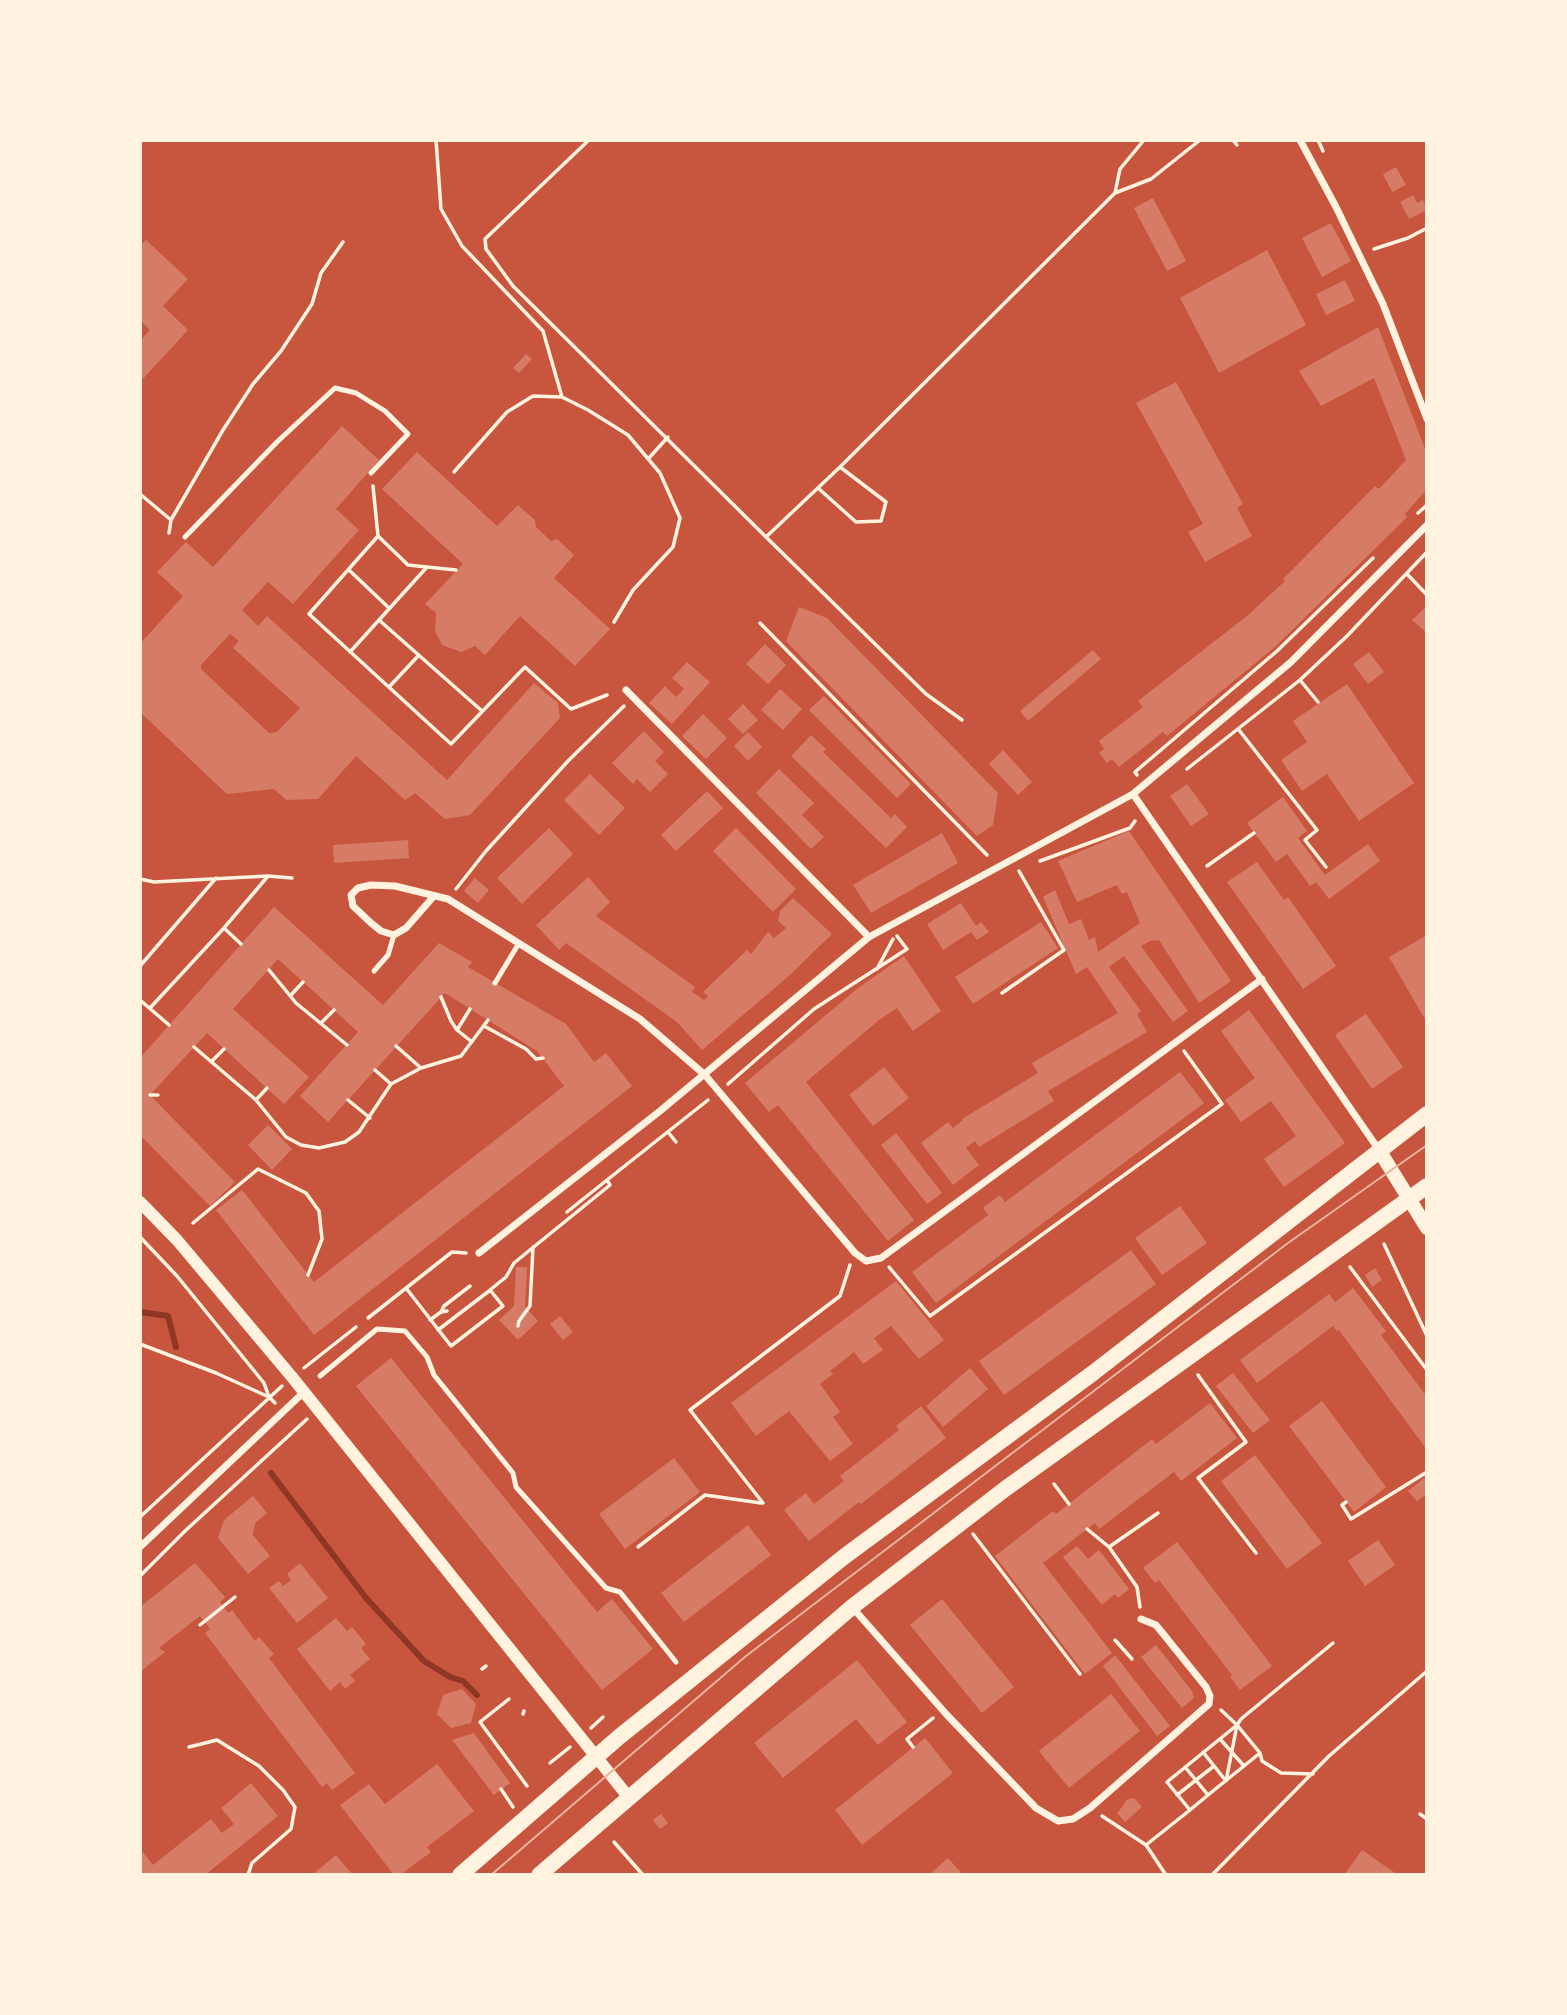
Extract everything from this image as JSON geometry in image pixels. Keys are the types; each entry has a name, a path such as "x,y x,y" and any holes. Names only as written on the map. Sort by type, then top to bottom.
{"main road":[{"path":"460,1875 594,1758 845,1556 1104,1365 1427,1114"},
{"path":"1379,1150 1427,1228"},
{"path":"539,1875 630,1800 852,1607 963,1521 1427,1186"}],"street":[{"path":"1300,140 1336,207 1382,304 1427,419"},
{"path":"479,1254 705,1075 869,937 1133,794 1291,662 1427,525"},
{"path":"626,690 869,937"},
{"path":"1133,794 1379,1150"},
{"path":"434,896 406,928 394,935 381,931 352,906 351,895 358,888 370,885 395,886 448,899 640,1019 705,1075 855,1253 866,1261 881,1258 1262,979"},
{"path":"140,1202 177,1240 304,1392 630,1800"},
{"path":"140,1547 304,1392"},
{"path":"852,1607 947,1715 1036,1808 1058,1821 1073,1819 1090,1808 1209,1704 1210,1696 1206,1687 1156,1625 1142,1619"}],"lane":[{"path":"185,537 277,442 335,388 356,393 385,411 408,434 371,473"},
{"path":"374,971 388,955 394,935"},
{"path":"495,983 519,943"},
{"path":"320,1376 377,1329 405,1331 427,1357 434,1375 513,1473 516,1487 606,1588 620,1592 676,1662"}],"path":[{"path":"436,140 441,209 462,246 543,331 562,397"},
{"path":"590,140 485,239 486,249 513,286 766,537 926,694 962,720"},
{"path":"1115,193 1120,169 1144,140"},
{"path":"766,537 1115,193 1151,180 1200,140"},
{"path":"1233,140 1237,145"},
{"path":"1374,249 1408,238 1427,228"},
{"path":"169,533 171,520 223,430 312,304 321,273 343,242"},
{"path":"454,472 506,412 533,396 562,397 628,435 660,473 680,518 673,547 633,590 614,622"},
{"path":"648,459 668,437"},
{"path":"818,488 856,522 881,522 886,502 840,467"},
{"path":"371,473 378,536 408,565 456,570"},
{"path":"140,494 171,520"},
{"path":"1417,514 1427,505"},
{"path":"378,536 309,614 451,744 525,667 571,709 607,695"},
{"path":"1143,786 1135,772 1277,651 1377,554"},
{"path":"350,652 427,566"},
{"path":"349,570 389,608"},
{"path":"1407,574 1427,595"},
{"path":"379,620 482,711"},
{"path":"761,623 987,855"},
{"path":"389,687 419,655"},
{"path":"1300,680 1318,702"},
{"path":"448,899 486,851 568,761 633,698"},
{"path":"1239,730 1317,830 1306,840 1326,867"},
{"path":"1036,863 1130,828 1144,810"},
{"path":"1207,866 1254,832"},
{"path":"1002,993 1064,950 1018,870 1025,867"},
{"path":"140,879 154,882 268,876 292,878"},
{"path":"150,1008 268,876"},
{"path":"140,966 216,878"},
{"path":"224,928 241,944"},
{"path":"567,1212 719,1091 814,1009 877,969 906,949 895,934 877,969"},
{"path":"269,970 291,995 346,1045"},
{"path":"291,995 303,982"},
{"path":"441,997 457,1030 472,1042"},
{"path":"140,1000 169,1025"},
{"path":"457,1030 470,1009"},
{"path":"321,1023 334,1010"},
{"path":"194,1047 257,1100 286,1137 301,1145 319,1148 345,1142 359,1132 391,1084 421,1068 461,1056 488,1020"},
{"path":"484,1026 526,1049 536,1059 543,1058"},
{"path":"881,1258 930,1316 1222,1104 1176,1041"},
{"path":"396,1046 421,1068"},
{"path":"212,1061 224,1049"},
{"path":"375,1070 391,1084"},
{"path":"257,1100 267,1088"},
{"path":"150,1096 158,1095"},
{"path":"348,1100 370,1118"},
{"path":"668,1132 676,1142"},
{"path":"193,1223 258,1169 306,1193 319,1211 322,1239 308,1275"},
{"path":"438,1330 506,1277 514,1263 610,1185 607,1180"},
{"path":"140,1237 177,1276 264,1382 269,1397"},
{"path":"1384,1244 1427,1336"},
{"path":"534,1246 540,1249"},
{"path":"519,1326 519,1321 530,1306 534,1246"},
{"path":"310,1364 452,1252 479,1254"},
{"path":"638,1547 705,1495 763,1503 690,1410 840,1296 855,1253"},
{"path":"1350,1267 1427,1370"},
{"path":"441,1312 444,1306 470,1286"},
{"path":"406,1288 451,1346 503,1306 490,1290"},
{"path":"430,1320 447,1311"},
{"path":"140,1344 269,1397 284,1412"},
{"path":"1420,1361 1427,1357"},
{"path":"1198,1376 1246,1442 1198,1478 1256,1553"},
{"path":"140,1517 269,1397"},
{"path":"140,1576 297,1428"},
{"path":"1346,1502 1342,1506 1351,1519 1427,1472"},
{"path":"1054,1483 1069,1504"},
{"path":"1110,1547 1158,1513"},
{"path":"963,1521 1080,1674"},
{"path":"1087,1529 1110,1547 1137,1587 1142,1619"},
{"path":"200,1625 235,1597"},
{"path":"1115,1640 1132,1659"},
{"path":"1190,1810 1167,1782 1333,1643"},
{"path":"1212,1875 1329,1756 1427,1671"},
{"path":"509,1699 480,1722 527,1786"},
{"path":"1220,1709 1260,1753 1262,1761 1281,1773 1313,1774"},
{"path":"914,1747 907,1739 928,1722"},
{"path":"1226,1781 1237,1725"},
{"path":"1220,1739 1244,1766"},
{"path":"189,1747 217,1740 260,1766 295,1807 291,1829 252,1863 248,1875"},
{"path":"1203,1752 1226,1781"},
{"path":"1146,1845 1260,1753"},
{"path":"1177,1795 1214,1766"},
{"path":"1185,1767 1208,1795"},
{"path":"499,1788 513,1807"},
{"path":"1090,1808 1146,1845 1166,1875"},
{"path":"1420,1814 1427,1819"},
{"path":"614,1842 643,1875"}],"building":[{"path":"1396,167 1406,185 1392,192 1383,174"},
{"path":"1413,195 1417,203 1423,200 1427,210 1409,219 1400,202"},
{"path":"1153,198 1186,261 1167,271 1134,208"},
{"path":"1331,223 1351,261 1322,277 1302,238"},
{"path":"146,240 188,279 163,306 188,330 140,382 140,337 142,339 150,330 140,320 140,246"},
{"path":"1267,250 1306,325 1219,373 1180,298"},
{"path":"1345,280 1355,301 1326,315 1316,294"},
{"path":"1378,327 1427,454 1427,489 1405,514 1407,517 1275,647 1167,736 1163,732 1119,767 1112,759 1107,763 1099,753 1104,749 1099,741 1143,707 1138,701 1248,615 1285,581 1283,579 1375,486 1379,489 1406,460 1374,378 1321,406 1299,371"},
{"path":"526,354 532,359 519,373 513,368"},
{"path":"1176,382 1243,504 1237,508 1252,536 1205,562 1188,532 1203,524 1136,403"},
{"path":"342,426 379,460 336,509 359,530 293,604 268,582 242,610 258,626 267,616 447,780 534,683 558,703 560,718 470,815 445,819 415,793 405,800 356,756 318,799 286,800 274,789 227,794 140,712 140,644 183,596 157,572 186,542 213,567","holes":["230,634 239,641 233,648 300,708 277,732 269,733 201,669 201,665"]},
{"path":"417,452 497,526 518,505 535,520 536,527 551,541 557,539 574,555 554,578 610,629 575,666 520,616 485,655 475,646 461,652 442,645 435,631 436,613 425,604 463,564 382,489"},
{"path":"1427,606 1427,633 1412,620"},
{"path":"799,607 827,618 998,793 993,825 977,836 786,641"},
{"path":"765,644 786,665 768,684 746,664"},
{"path":"1093,650 1101,659 1028,721 1020,711"},
{"path":"1369,652 1384,672 1368,684 1353,664"},
{"path":"687,662 710,682 672,724 649,703 665,686 676,697 684,689 672,678"},
{"path":"1347,684 1414,783 1359,821 1327,774 1302,791 1281,760 1307,742 1293,721"},
{"path":"780,689 802,709 783,730 761,710"},
{"path":"824,696 911,784 897,798 809,710"},
{"path":"743,704 758,720 743,734 728,719"},
{"path":"703,714 727,738 706,759 682,736"},
{"path":"644,731 664,752 655,761 668,774 650,792 637,779 633,784 612,763"},
{"path":"748,732 762,747 748,761 734,746"},
{"path":"811,735 826,749 823,752 891,818 895,814 907,827 886,848 791,756"},
{"path":"1003,750 1032,782 1018,795 989,764"},
{"path":"779,769 814,803 802,815 824,837 811,849 756,793"},
{"path":"590,774 625,808 599,835 564,800"},
{"path":"1187,784 1209,814 1191,826 1170,796"},
{"path":"707,791 723,808 676,851 661,835"},
{"path":"1283,797 1307,831 1298,838 1325,875 1368,844 1380,861 1329,899 1316,882 1310,886 1287,854 1276,862 1247,823"},
{"path":"549,828 573,854 522,904 497,878"},
{"path":"736,828 796,889 773,912 713,851"},
{"path":"1129,831 1231,981 1199,1003 1159,940 1141,946 1188,1011 1173,1022 1124,956 1109,967 1141,1011 1137,1014 1147,1032 1048,1091 1054,1101 979,1147 975,1141 966,1148 979,1165 953,1185 921,1143 948,1122 953,1128 962,1119 1038,1073 1032,1063 1118,1013 1087,967 1076,974 1043,897 1055,890 1069,924 1081,919 1089,940 1095,937 1098,952 1140,923 1127,892 1122,894 1117,885 1077,902 1058,861"},
{"path":"942,833 958,863 871,913 853,885"},
{"path":"408,840 409,858 334,863 333,845"},
{"path":"1257,862 1284,900 1288,897 1336,966 1303,989 1227,882"},
{"path":"588,877 610,902 596,916 695,987 692,992 704,1000 708,996 703,992 747,950 751,954 768,932 774,938 786,928 778,921 780,911 793,898 832,934 790,975 702,1050 677,1022 566,943 559,950 536,925"},
{"path":"475,878 489,890 478,903 464,891"},
{"path":"961,903 976,926 981,922 989,932 977,940 971,932 943,950 927,924"},
{"path":"274,907 383,1005 439,943 472,962 468,967 566,1024 594,1062 606,1053 632,1086 314,1335 216,1210 242,1190 314,1282 564,1086 537,1051 445,993 328,1122 300,1096 358,1032 278,959 233,1009 309,1077 284,1104 207,1033 150,1095 235,1182 210,1206 140,1135 140,1058"},
{"path":"1041,922 1058,948 973,1004 955,977"},
{"path":"1427,935 1427,1023 1389,957"},
{"path":"904,956 941,1011 913,1031 897,1008 806,1082 914,1220 888,1241 778,1105 769,1112 745,1083 858,988"},
{"path":"1249,1010 1345,1143 1284,1187 1264,1159 1296,1136 1271,1101 1241,1122 1225,1100 1255,1078 1221,1031"},
{"path":"1366,1014 1403,1067 1372,1089 1335,1035"},
{"path":"884,1067 909,1098 873,1126 849,1095"},
{"path":"1180,1072 1204,1103 936,1303 912,1272 988,1215 983,1208 1000,1195 1005,1202"},
{"path":"268,1125 292,1149 272,1170 248,1145"},
{"path":"896,1133 942,1193 927,1204 881,1145"},
{"path":"1180,1206 1207,1243 1162,1275 1135,1238"},
{"path":"1131,1250 1156,1284 1004,1395 979,1361"},
{"path":"516,1267 527,1267 525,1307 538,1321 518,1340 499,1320 514,1306"},
{"path":"1375,1268 1382,1280 1372,1287 1365,1275"},
{"path":"896,1281 944,1340 919,1359 891,1326 874,1338 883,1350 863,1364 854,1352 830,1371 833,1374 820,1384 840,1412 833,1417 853,1444 830,1461 789,1411 756,1436 731,1403"},
{"path":"1353,1288 1386,1331 1381,1335 1427,1397 1427,1450 1339,1330 1333,1326 1257,1383 1240,1360 1329,1294 1335,1302"},
{"path":"560,1316 573,1332 563,1340 550,1324"},
{"path":"391,1358 597,1612 612,1599 653,1649 602,1690 356,1386"},
{"path":"970,1368 988,1389 943,1427 926,1406"},
{"path":"1233,1373 1270,1420 1253,1433 1216,1386"},
{"path":"1322,1401 1386,1487 1354,1512 1289,1426"},
{"path":"1210,1403 1237,1438 1181,1481 1174,1472 1099,1529 1095,1523 1043,1563 1112,1653 1085,1674 995,1556 1053,1511 1056,1514 1152,1439 1156,1444"},
{"path":"921,1406 946,1438 809,1541 784,1510 806,1493 814,1504 844,1481 840,1476 899,1430 896,1426"},
{"path":"1255,1455 1322,1543 1287,1569 1221,1481"},
{"path":"674,1458 700,1492 625,1549 599,1514"},
{"path":"1427,1476 1427,1494 1417,1501 1408,1491"},
{"path":"253,1496 267,1513 255,1523 253,1535 270,1556 248,1574 218,1538 224,1520"},
{"path":"748,1525 771,1555 684,1622 661,1593"},
{"path":"1378,1540 1395,1565 1365,1586 1348,1561"},
{"path":"1177,1542 1272,1666 1240,1690 1230,1677 1232,1675 1159,1580 1155,1583 1143,1568"},
{"path":"1077,1546 1088,1559 1099,1550 1129,1589 1118,1598 1115,1594 1102,1605 1063,1557"},
{"path":"195,1563 225,1597 220,1602 228,1613 232,1610 255,1641 259,1637 274,1654 269,1658 355,1773 332,1790 327,1783 322,1787 205,1633 210,1629 200,1616 159,1648 165,1652 140,1672 140,1607"},
{"path":"300,1563 328,1598 297,1623 269,1588 279,1581 283,1586 291,1580 287,1574"},
{"path":"942,1599 1014,1687 982,1713 910,1625"},
{"path":"336,1618 347,1631 352,1627 366,1644 361,1648 370,1659 350,1675 355,1681 345,1689 340,1682 330,1691 297,1649"},
{"path":"1156,1645 1192,1691 1194,1698 1182,1708 1141,1657"},
{"path":"1115,1655 1170,1726 1157,1736 1103,1666"},
{"path":"857,1660 907,1722 878,1745 856,1719 783,1778 754,1743"},
{"path":"462,1689 476,1704 471,1723 451,1728 437,1714 443,1695"},
{"path":"1111,1694 1140,1731 1069,1788 1039,1751"},
{"path":"474,1733 510,1783 494,1795 452,1740"},
{"path":"925,1738 953,1773 862,1845 835,1810"},
{"path":"437,1764 474,1811 427,1847 431,1852 400,1875 394,1875 340,1805 369,1784 385,1804"},
{"path":"251,1783 278,1816 205,1875 140,1875 140,1849 153,1865 211,1819 222,1833 234,1824 221,1808"},
{"path":"1134,1798 1142,1807 1125,1822 1117,1813 1126,1800"},
{"path":"661,1814 668,1823 660,1829 653,1820"},
{"path":"1362,1850 1398,1875 1344,1875"},
{"path":"336,1855 353,1875 312,1875"},
{"path":"948,1858 963,1875 929,1875"}],"waterway":[{"path":"140,1312 168,1316 176,1347"},
{"path":"271,1473 366,1598 424,1661 450,1677 463,1681 477,1695"}],"tram line":[{"path":"491,1875 746,1656 1288,1243 1427,1145"}]}
